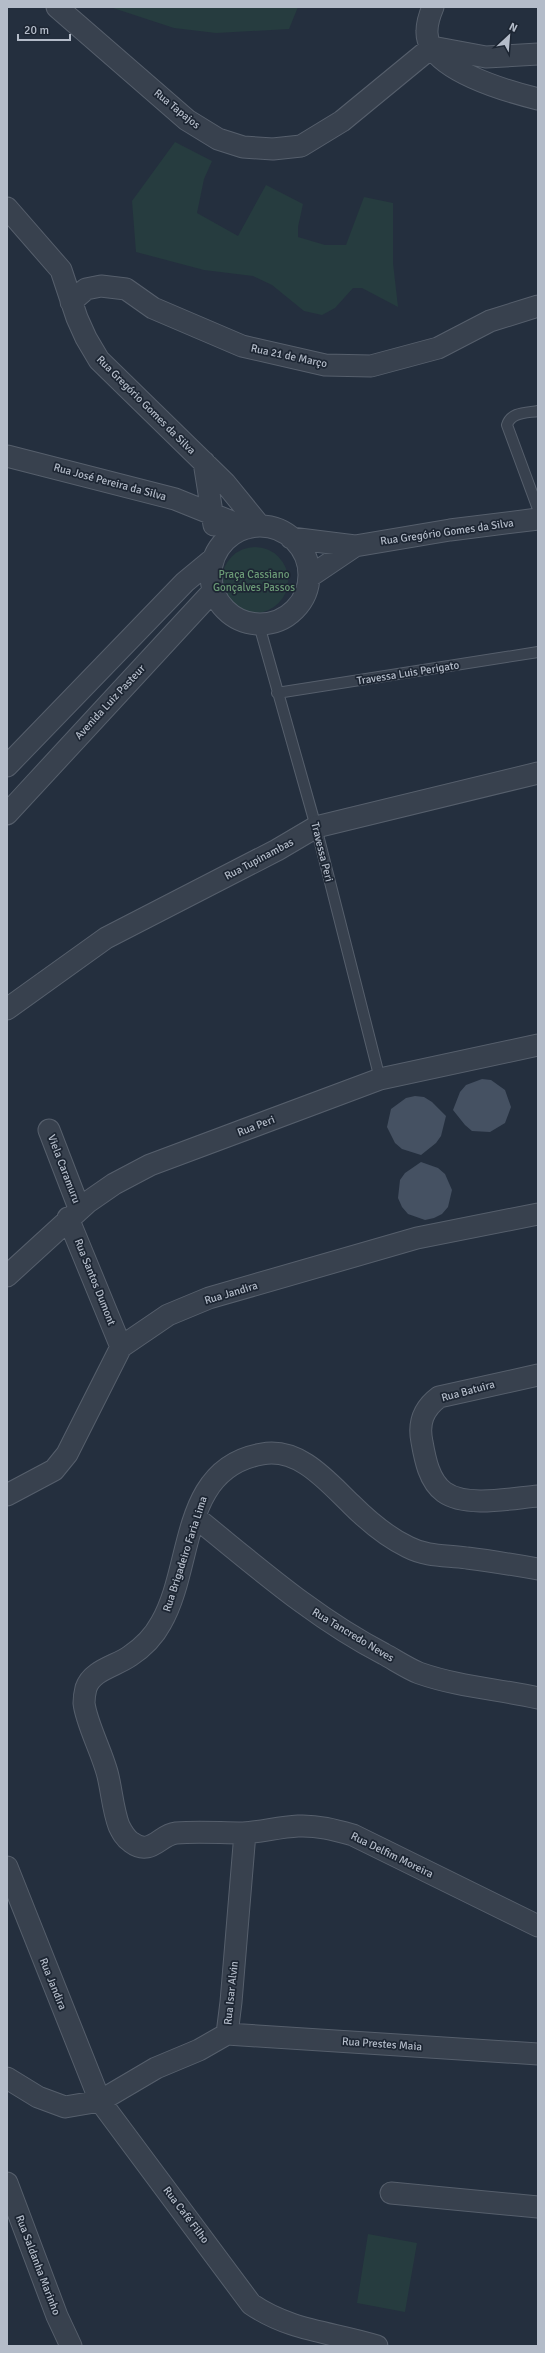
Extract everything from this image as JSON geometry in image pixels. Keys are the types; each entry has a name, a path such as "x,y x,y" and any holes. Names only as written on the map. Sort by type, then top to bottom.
{"street":[{"name":"Rua Tapajos","path":"58,7 187,120 218,139 243,147 274,149 301,146 342,121 432,47"},
{"path":"434,7 427,32 432,47 452,66 477,80 538,100"},
{"path":"432,47 486,57 538,54"},
{"name":"Rua Gregório Gomes da Silva","path":"7,208 61,270 86,338 99,360 225,483 253,527"},
{"name":"Rua 21 de Março","path":"72,302 86,289 101,286 126,289 153,308 242,346 325,365 371,366 438,348 490,321 538,306"},
{"name":"Rua José Pereira da Silva","path":"7,456 175,499 253,527"},
{"name":"Rua Gregório Gomes da Silva","path":"204,462 210,490 211,513"},
{"path":"29,789 7,766 185,582 216,552 232,534 253,527 274,528 292,538 304,553 310,577 306,596 298,608 287,617 259,625 244,622 230,615 220,604 213,591 210,574 216,552 211,513"},
{"name":"Rua Gregório Gomes da Silva","path":"292,538 355,546 450,530 538,519"},
{"name":"Rua Gregório Gomes da Silva","path":"310,577 355,546"},
{"name":"Avenida Luiz Pasteur","path":"7,814 213,591"},
{"name":"Rua Tupinambas","path":"7,1008 106,938 271,854 316,827 538,773"},
{"name":"Rua Peri","path":"7,1276 74,1213 114,1184 150,1165 380,1079 538,1045"},
{"name":"Viela Caramuru","path":"49,1130 74,1213"},
{"name":"Rua Santos Dumont","path":"74,1213 121,1347"},
{"name":"Rua Jandira","path":"7,1496 54,1470 67,1454 121,1347 168,1315 209,1298 417,1238 538,1214"},
{"name":"Rua Batuira","path":"538,1375 439,1397 430,1403 422,1416 420,1433 426,1463 434,1479 444,1492 481,1501 538,1496"},
{"name":"Rua Brigadeiro Faria Lima","path":"144,1848 132,1843 123,1834 118,1824 108,1775 84,1704 85,1690 94,1676 131,1656 151,1638 162,1622 171,1599 195,1517 207,1487 216,1475 251,1456 263,1453 283,1453 302,1462 325,1478 352,1506 381,1529 409,1548 435,1556 466,1558 538,1569"},
{"name":"Rua Tancredo Neves","path":"195,1517 291,1596 332,1625 387,1656 418,1672 468,1687 538,1698"},
{"name":"Rua Delfim Moreira","path":"144,1848 158,1844 169,1834 198,1831 245,1833 299,1826 325,1827 353,1834 538,1926"},
{"name":"Rua Isar Alvin","path":"100,2101 156,2068 200,2050 227,2034 245,1833"},
{"name":"Rua Jandira","path":"7,1867 100,2101"},
{"name":"Rua Prestes Maia","path":"227,2034 538,2054"},
{"path":"7,2078 38,2097 65,2107 100,2101"},
{"name":"Rua Café Filho","path":"100,2101 251,2304 268,2316 286,2324 377,2346"},
{"name":"Rua Saldanha Marinho","path":"8,2186 57,2316 71,2346"},
{"path":"391,2193 538,2207"}],"lane":[{"path":"538,411 515,415 509,419 507,425 538,509"},
{"name":"Travessa Peri","path":"259,625 316,827 380,1079"},
{"name":"Travessa Luis Perigato","path":"277,693 538,652"}],"green space":[{"path":"110,7 298,7 289,29 216,33 174,28"},
{"path":"175,142 212,161 204,179 197,213 238,236 266,185 303,204 298,227 298,237 325,245 346,245 364,197 393,203 393,263 398,307 362,288 353,288 335,308 322,315 304,311 272,285 253,276 204,270 136,252 132,201"},
{"name":"Praça Cassiano Gonçalves Passos","path":"249,547 261,547 268,549 279,556 286,567 288,580 286,593 279,604 268,611 261,613 249,613 242,611 231,604 224,593 222,586 222,574 224,567 231,556 242,549"},
{"path":"368,2234 417,2243 405,2312 357,2303"}],"building":[{"path":"482,1079 491,1080 505,1090 511,1107 505,1123 490,1132 472,1131 453,1110 460,1092 466,1085"},
{"path":"415,1096 424,1097 432,1102 446,1116 441,1136 436,1143 421,1155 402,1149 395,1143 387,1127 391,1109 406,1098"},
{"path":"421,1162 438,1168 445,1174 452,1190 448,1207 442,1214 425,1220 408,1214 402,1207 398,1198 400,1180 405,1173"}]}
